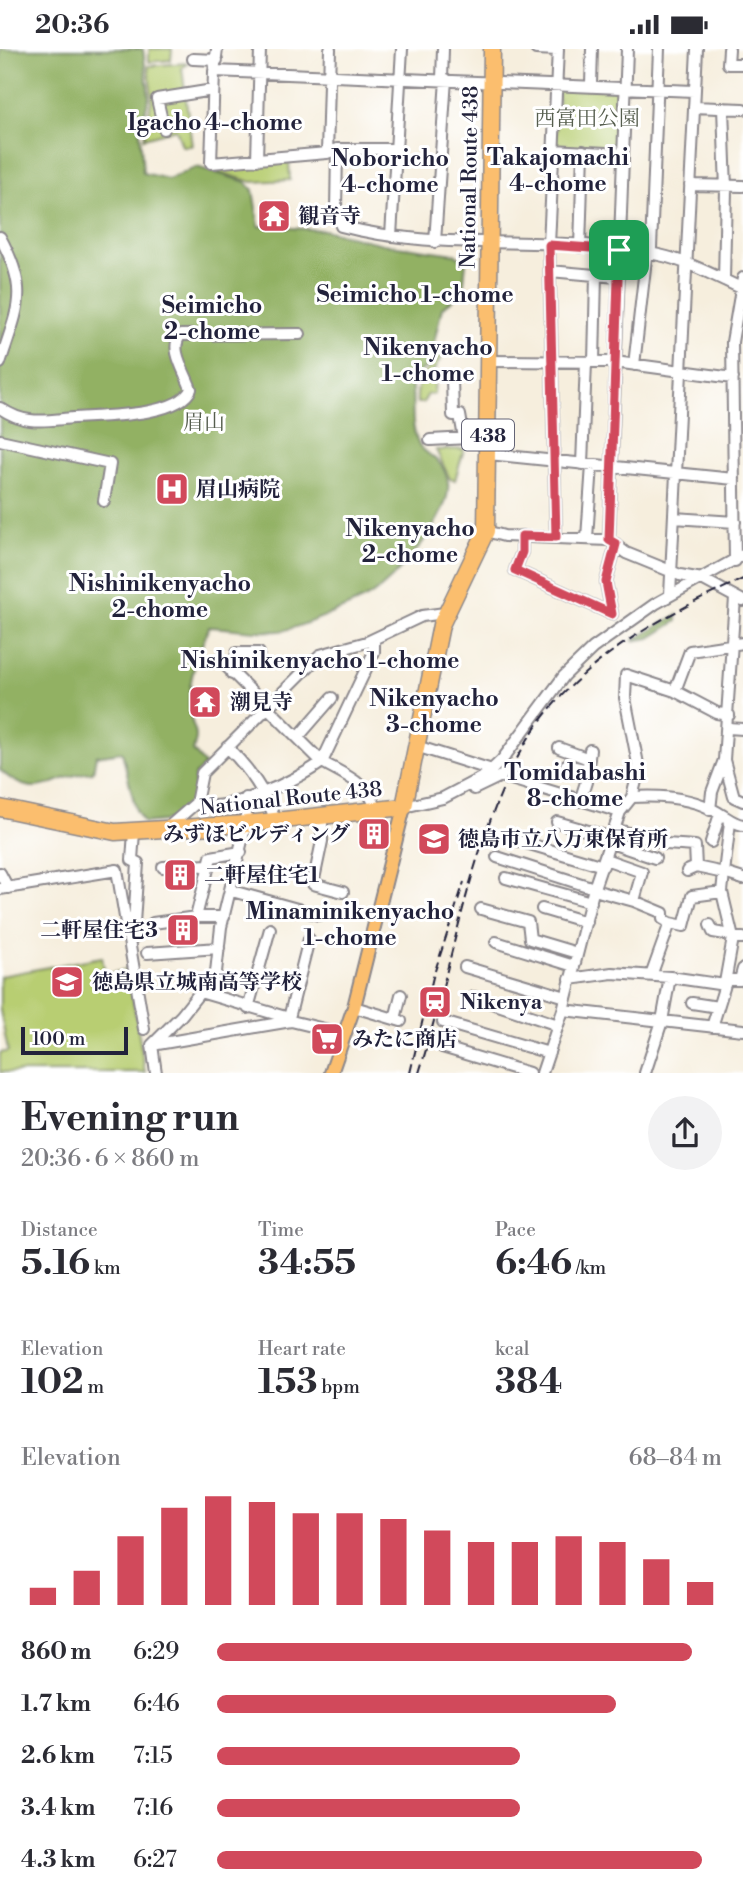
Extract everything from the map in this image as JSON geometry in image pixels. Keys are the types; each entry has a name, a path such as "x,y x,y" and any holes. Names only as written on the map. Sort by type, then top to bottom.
{"highway":[{"name":"National Route 438","path":"0,808 75,825 134,832 321,818 404,807 445,613 485,531 492,49"}],"main road":[{"path":"331,1073 354,1007 404,807"}],"street":[{"path":"257,160 260,49"},
{"path":"330,49 332,151 336,210 341,226 435,242 549,245 649,253 743,285 733,321 733,378 739,446 734,479 735,521 739,558 670,595 615,630 564,676 492,770 457,793"},
{"path":"391,236 401,49"},
{"path":"435,242 444,79 443,49"},
{"path":"536,49 558,49 549,245 556,537"},
{"path":"591,85 592,49"},
{"path":"615,630 606,582 613,542 611,467 627,49"},
{"path":"634,365 649,253 659,49"},
{"path":"670,595 697,49"},
{"path":"729,49 728,64 743,64"},
{"path":"193,59 216,60 259,72 694,91"},
{"path":"216,60 211,163 332,151 396,149"},
{"path":"164,129 157,99 213,90"},
{"path":"694,107 743,109"},
{"path":"723,108 724,280"},
{"path":"553,150 623,154"},
{"path":"580,247 583,151"},
{"path":"690,185 743,186"},
{"path":"0,237 17,271 20,301 0,363"},
{"path":"550,271 617,277"},
{"path":"587,538 590,362 596,275"},
{"path":"0,408 31,420 115,417 142,412 180,401 191,389 177,352 176,344 181,335 300,334"},
{"path":"489,361 615,362 733,378"},
{"path":"452,379 453,415 460,415 464,438"},
{"path":"430,440 488,437"},
{"path":"0,440 110,464 104,501"},
{"path":"488,454 734,479"},
{"path":"674,518 735,521"},
{"path":"485,531 495,535 587,538 613,542 626,553 672,569 680,575 702,579 739,599 730,644 729,715 724,760 712,792 715,812 711,842"},
{"path":"522,536 522,552 515,570 612,614"},
{"path":"164,831 196,803 202,773 320,655 374,639 422,616 445,613"},
{"path":"196,803 205,808 217,807 246,798 322,762 374,652 374,639"},
{"path":"675,691 690,651 743,643"},
{"path":"226,645 237,653 259,653"},
{"path":"233,674 237,653"},
{"path":"219,659 299,736 322,762 362,783 373,797 378,812"},
{"path":"542,1073 574,972 594,889 620,812 632,796 639,769 625,698 626,675 675,691 717,713 729,715"},
{"path":"299,736 331,698"},
{"path":"728,728 743,729"},
{"path":"416,746 492,770"},
{"path":"227,747 242,762 262,792 276,822"},
{"path":"559,748 589,760"},
{"path":"566,765 589,760"},
{"path":"580,801 589,760"},
{"path":"724,760 734,796 743,801"},
{"path":"404,807 488,784 501,776 620,812"},
{"path":"632,796 664,794 743,825"},
{"path":"152,1045 216,972 224,917 246,824 246,798"},
{"path":"321,818 322,841 313,884 343,892"},
{"path":"557,822 613,837 695,846 691,869 724,873 743,879"},
{"path":"712,1027 736,937 722,892 730,822"},
{"path":"130,945 134,944 131,930 134,929 138,863 132,860 134,832"},
{"path":"506,837 642,872 634,901"},
{"path":"613,837 655,858"},
{"path":"196,917 211,857 240,852"},
{"path":"496,857 634,901 663,913 663,919 670,923 684,926 692,896 722,892"},
{"path":"163,867 209,865"},
{"path":"0,873 4,888 117,870 144,1029"},
{"path":"506,878 590,902"},
{"path":"232,891 320,915"},
{"path":"481,909 528,922 530,939 577,953"},
{"path":"542,909 586,922"},
{"path":"153,923 196,917 224,917"},
{"path":"652,973 670,923"},
{"path":"710,925 713,932 736,937"},
{"path":"248,1008 270,929"},
{"path":"290,1019 309,939"},
{"path":"496,942 574,972 652,973 725,985"},
{"path":"147,953 219,948"},
{"path":"465,967 566,997"},
{"path":"695,984 725,985 740,980 743,969"},
{"path":"645,1073 662,1021 670,977"},
{"path":"200,992 345,1034"},
{"path":"354,1007 398,1020 401,995"},
{"path":"474,997 558,1025"},
{"path":"692,1003 718,1007"},
{"path":"563,1010 743,1030"},
{"path":"152,1045 290,1019"},
{"path":"443,1022 549,1053"},
{"path":"152,1045 156,1073"},
{"path":"442,1047 529,1073"}],"green space":[{"name":"眉山","path":"0,49 143,49 149,97 140,131 143,173 168,179 197,167 246,182 253,190 259,226 324,230 383,244 455,254 466,263 463,292 442,308 429,364 411,380 415,435 421,448 439,462 446,474 447,496 441,512 432,529 406,563 368,597 287,630 253,631 209,627 194,669 189,702 196,734 193,751 205,765 194,776 196,800 174,820 144,823 136,810 122,752 96,756 93,772 36,787 14,781 0,770"},
{"path":"149,49 172,49 171,60 149,62"},
{"path":"188,63 182,68 192,146 182,146 176,129 144,138 152,97 148,66"},
{"name":"西富田公園","path":"559,87 619,89 616,150 555,147"},
{"path":"289,160 290,180 252,182 219,172 220,166"},
{"path":"447,347 429,379 435,375 434,394 428,394 423,403 417,403 419,383 434,362 438,349"},
{"path":"464,449 455,480 450,479 436,450"},
{"path":"677,615 677,621 650,638 632,641"},
{"path":"102,957 105,974 128,970 145,1072 0,1072 0,1053 8,1051 0,1010 0,976"}],"railway":[{"path":"419,1073 478,858 492,816 528,739 548,711 596,664 652,625 743,579"},
{"path":"410,1073 433,977 464,882"}],"place":[{"name":"観音寺","path":"274,216"},
{"name":"眉山病院","path":"172,489"},
{"name":"潮見寺","path":"205,702"},
{"name":"みずほビルディング","path":"374,834"},
{"name":"徳島市立八万東保育所","path":"434,839"},
{"name":"二軒屋住宅1","path":"180,875"},
{"name":"二軒屋住宅3","path":"183,930"},
{"name":"徳島県立城南高等学校","path":"67,982"},
{"name":"Nikenya","path":"435,1002"},
{"name":"みたに商店","path":"327,1039"}],"district":[{"name":"Igacho 4-chome","path":"215,122"},
{"name":"Takajomachi 4-chome","path":"558,170"},
{"name":"Noboricho 4-chome","path":"390,171"},
{"name":"Seimicho 1-chome","path":"415,294"},
{"name":"Seimicho 2-chome","path":"212,318"},
{"name":"Nikenyacho 1-chome","path":"428,360"},
{"name":"Nikenyacho 2-chome","path":"410,541"},
{"name":"Nishinikenyacho 2-chome","path":"160,596"},
{"name":"Nishinikenyacho 1-chome","path":"320,660"},
{"name":"Nikenyacho 3-chome","path":"434,711"},
{"name":"Tomidabashi 8-chome","path":"575,785"},
{"name":"Minaminikenyacho 1-chome","path":"350,924"}],"route":[{"path":"549,245 619,250 609,540 616,544 606,582 612,614 515,570 522,552 522,536 556,537 549,245"}]}
